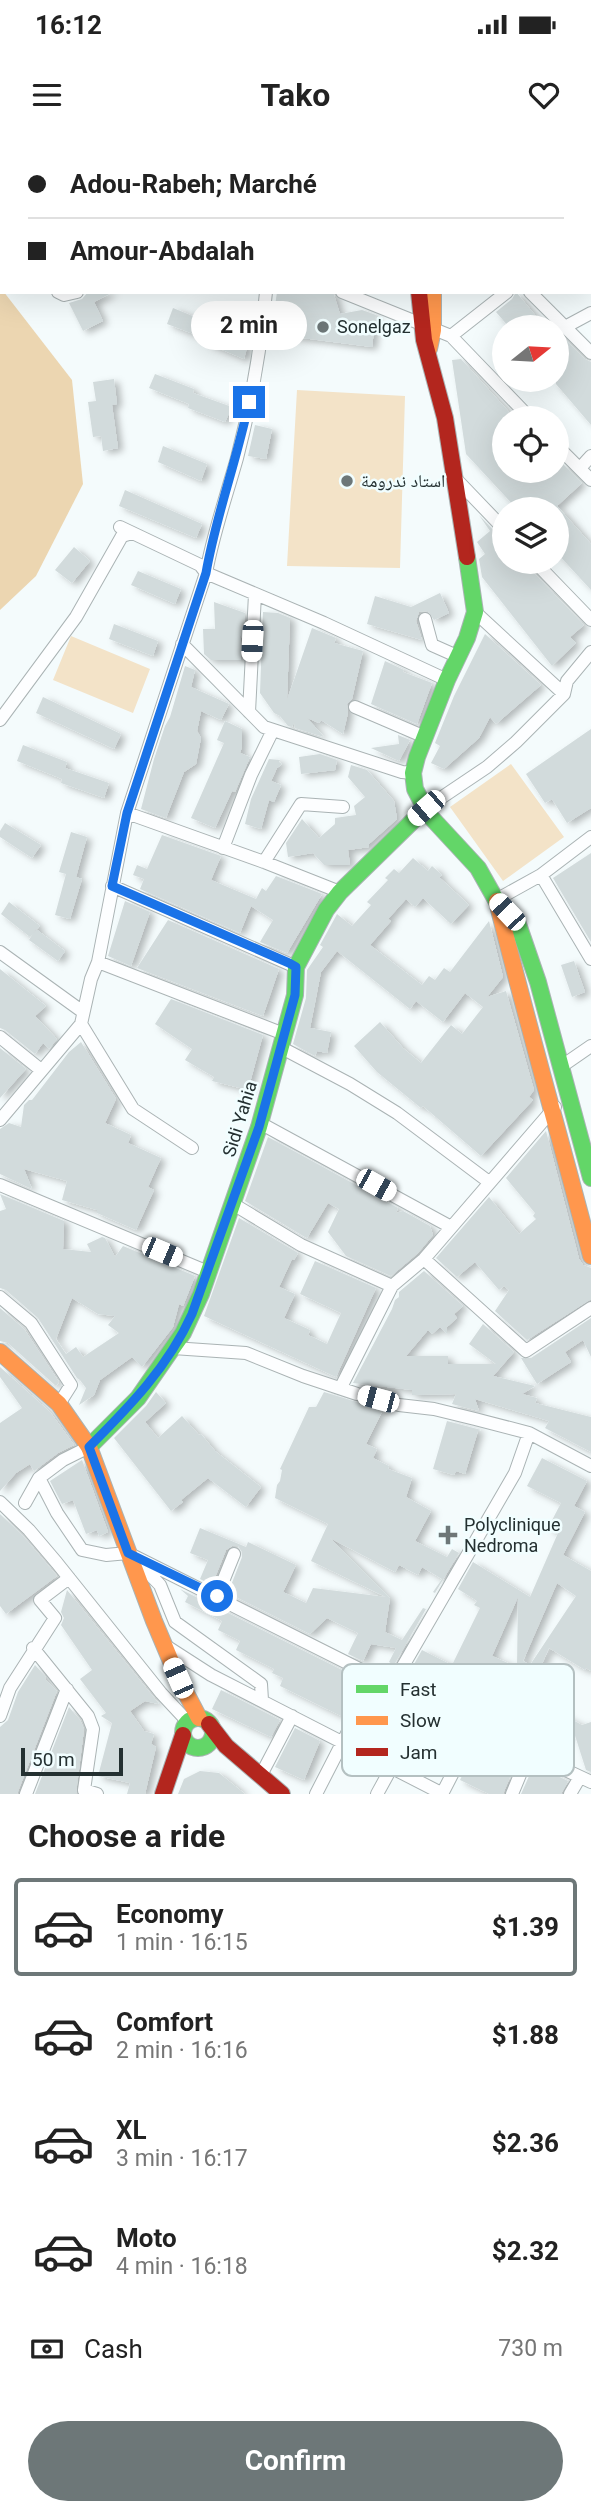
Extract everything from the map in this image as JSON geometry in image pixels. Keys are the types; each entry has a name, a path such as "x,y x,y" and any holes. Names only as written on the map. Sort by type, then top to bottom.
{"main road":[{"path":"419,294 426,326 428,357 445,418 475,612 425,737 413,773 415,789 428,814 478,868 496,900 518,924 538,982 591,1178"},
{"path":"426,326 433,294"},
{"name":"Sidi Yahia","path":"89,1447 138,1398 183,1334 201,1294 260,1123 295,995 296,967 326,910 340,892 426,808"},
{"path":"496,900 591,1256"},
{"path":"0,1353 59,1404 89,1447 195,1732 223,1760 265,1794"},
{"path":"163,1794 173,1761 195,1732"},
{"path":"195,1732 226,1746 282,1794"}],"street":[{"path":"0,1120 82,1018 98,962 127,813 206,573 210,547 244,424 262,337 266,294"},
{"path":"347,294 451,336 518,406"},
{"path":"451,336 504,294"},
{"path":"532,294 553,315"},
{"path":"569,325 591,313"},
{"path":"569,331 591,353"},
{"path":"579,468 591,456"},
{"path":"569,458 591,480"},
{"path":"455,478 492,517"},
{"path":"0,720 76,617 126,530 200,565 206,573 447,680"},
{"path":"547,574 591,620"},
{"path":"249,712 255,594"},
{"path":"475,612 564,694"},
{"path":"425,619 432,645 458,657"},
{"path":"182,644 264,727 402,772 413,773"},
{"path":"426,808 497,758 549,711 564,694 567,681 591,652"},
{"path":"355,707 425,737"},
{"path":"223,848 251,775 273,730"},
{"path":"264,862 302,804 343,807"},
{"path":"127,813 340,892"},
{"path":"496,900 541,875 591,838"},
{"path":"541,875 591,959"},
{"path":"112,886 296,967"},
{"path":"0,952 82,1018 133,1109 192,1147"},
{"path":"98,962 282,1041 397,1112 489,1182"},
{"path":"0,1037 41,1070"},
{"path":"562,1066 591,1046"},
{"path":"341,1387 392,1286 424,1259 553,1110 568,1089"},
{"path":"260,1123 451,1227"},
{"path":"0,1185 208,1272"},
{"path":"233,1204 301,1245 392,1286"},
{"path":"424,1259 526,1351 591,1308"},
{"path":"0,1297 31,1323 71,1385 59,1404"},
{"path":"173,1348 246,1353 303,1376 399,1405 434,1409 529,1433 591,1466"},
{"path":"404,1664 515,1473 529,1433"},
{"path":"25,1503 38,1478 63,1460 89,1447"},
{"path":"38,1478 82,1550 106,1555 128,1553 350,1664"},
{"path":"0,1502 29,1530 195,1732"},
{"path":"128,1553 159,1585 175,1622 261,1684 262,1700"},
{"path":"217,1596 234,1554"},
{"path":"0,1716 10,1688 33,1648 55,1618 40,1600 69,1578"},
{"path":"164,1645 211,1675 342,1743 316,1794"},
{"path":"33,1648 88,1716 93,1729 88,1793"},
{"path":"26,1794 67,1689"},
{"path":"261,1775 292,1716"},
{"path":"377,1794 387,1776"},
{"path":"407,1776 442,1794 451,1776"},
{"path":"512,1794 519,1776"},
{"path":"570,1794 585,1780"}],"shaded area":[{"path":"0,294 5,294 72,380 83,484 36,576 0,610"},
{"name":"استاد ندرومة","path":"297,390 405,396 400,568 287,566"},
{"path":"71,636 150,669 133,713 53,680"},
{"path":"511,764 564,837 503,881 450,807"}],"building":[{"path":"86,294 109,294 94,302 103,321 83,331 69,303 82,299"},
{"name":"Sonelgaz","path":"277,294 334,294 340,314 362,310 376,315 372,347 271,334"},
{"path":"518,294 535,315 499,315 496,312"},
{"path":"173,308 212,324 210,329 248,344 244,359 206,343 207,339 167,324"},
{"path":"569,344 591,362 591,425 563,392 569,392"},
{"path":"461,359 504,406 492,406 492,482 466,454 452,360"},
{"path":"155,374 194,389 193,393 232,407 225,422 188,408 189,404 149,388"},
{"path":"114,379 117,404 112,405 118,448 103,451 101,436 93,437 88,402 96,401 93,382"},
{"path":"255,425 272,429 266,459 248,456"},
{"path":"163,446 207,464 201,481 158,462"},
{"path":"569,470 582,483 567,497 506,497 493,483 569,483"},
{"path":"125,490 202,524 196,538 119,506"},
{"path":"479,515 492,529 492,574 535,574 584,625 570,637 576,643 552,666 482,577 479,559 485,554 477,542 490,531"},
{"path":"569,519 591,544 591,590 569,566"},
{"path":"74,547 90,561 72,583 55,570"},
{"path":"138,571 181,589 175,604 131,585"},
{"path":"440,593 449,613 434,620 428,611 419,612 416,621 422,640 367,624 375,596 411,607"},
{"path":"214,602 245,613 244,640 240,635 241,660 211,660 204,654 203,629 215,629"},
{"path":"263,612 278,613 290,618 287,700 312,628 336,638 334,643 363,651 352,699 347,704 348,713 343,734 321,720 319,723 307,718 324,737 295,728 294,722 292,727 288,726 274,713 260,693"},
{"path":"114,624 158,641 153,656 109,639"},
{"path":"485,634 541,685 496,724 490,717 479,738 444,769 431,763 440,746 435,743 454,696"},
{"path":"385,661 404,670 403,672 432,683 417,724 371,704"},
{"path":"185,666 195,670 191,687 229,704 221,720 201,711 197,731 201,738 196,764 184,772 166,818 141,809 154,759"},
{"path":"43,697 121,734 114,749 36,713"},
{"path":"225,721 242,729 240,753 250,757 215,828 191,818 224,743 217,740"},
{"path":"591,729 591,808 567,823 552,799 545,803 526,774"},
{"path":"398,735 410,740 399,761 371,748 399,744"},
{"path":"23,745 67,762 65,768 109,783 104,798 61,783 62,779 17,761"},
{"path":"320,754 337,760 335,770 301,774 299,757"},
{"path":"269,759 280,760 282,764 271,781 281,785 274,802 269,800 261,829 245,824 251,799"},
{"path":"351,765 367,770 394,801 397,819 369,844 369,847 348,850 350,865 324,865 313,853 288,857 286,843 302,819 319,838 335,824 335,818 356,815 354,806 365,797 348,777"},
{"path":"5,823 41,845 32,858 0,837"},
{"path":"71,832 87,837 76,877 82,879 70,919 55,915 66,874 59,872"},
{"path":"162,835 221,856 211,880 256,899 262,888 266,891 276,876 322,894 287,953 260,942 273,920 251,906 240,933 140,889 144,879 133,875 137,865 147,869"},
{"path":"591,853 591,942 553,878"},
{"path":"413,858 428,871 432,866 442,875 439,877 469,905 451,924 423,898 415,907 406,899 370,945 422,985 429,976 435,980 444,968 450,972 489,921 503,977 487,997 506,991 534,1090 529,1097 533,1100 481,1156 423,1106 421,1108 377,1072 354,1046 380,1022 403,1048 421,1063 451,1025 462,1034 483,1007 465,993 443,1022 416,1001 410,1009 337,951 321,972 310,1028 331,1032 327,1053 317,1051 315,1056 293,1044 306,998 307,970 323,947 320,945 337,914 352,926 371,905 367,902 388,880 385,878 394,869 399,873"},
{"path":"125,901 150,912 131,966 108,956"},
{"path":"9,902 40,926 30,937 1,914"},
{"path":"168,920 279,969 263,1016 137,968"},
{"path":"36,929 65,951 58,961 29,940"},
{"path":"574,961 585,992 572,997 561,965"},
{"path":"0,969 46,1006 35,1016 57,1039 49,1049 43,1043 35,1054 0,1028"},
{"path":"171,999 263,1035 248,1090 212,1081 214,1077 185,1060 192,1049 155,1024"},
{"path":"81,1042 116,1099 105,1123 131,1135 128,1143 161,1158 148,1187 154,1190 136,1230 97,1213 97,1210 62,1200 67,1181 24,1169 32,1189 0,1174 0,1129 9,1123 21,1127 24,1105 32,1100 69,1052"},
{"path":"0,1048 26,1069 0,1098"},
{"path":"546,1131 579,1259 583,1265 591,1268 591,1299 527,1340 495,1311 509,1290 504,1286 499,1290 475,1262 457,1277 436,1258 489,1197 519,1234 536,1219 533,1216 535,1213 506,1178"},
{"path":"268,1137 398,1208 396,1213 403,1211 430,1226 433,1235 418,1253 391,1276 346,1256 328,1232 339,1209 328,1203 307,1238 305,1237 245,1201"},
{"path":"0,1194 64,1221 63,1249 91,1252 87,1244 102,1237 115,1257 123,1246 195,1276 183,1306 179,1304 173,1327 142,1367 132,1357 100,1380 94,1395 79,1405 86,1388 38,1318 6,1290 0,1288 0,1211 6,1209","holes":["72,1298 98,1314 115,1316 108,1325 119,1333 83,1357 76,1347 66,1354 56,1339"]},
{"path":"239,1218 298,1253 294,1260 292,1259 279,1287 295,1294 284,1318 310,1330 308,1335 327,1344 341,1313 300,1294 315,1261 376,1288 336,1377 204,1316"},
{"path":"424,1271 463,1306 454,1314 457,1318 447,1327 447,1334 440,1327 432,1334 428,1330 406,1356 448,1356 448,1364 496,1364 469,1344 483,1324 514,1352 493,1376 535,1386 522,1394 537,1398 535,1403 591,1417 591,1452 545,1428 549,1421 475,1399 479,1411 452,1404 456,1394 412,1395 412,1390 353,1383 395,1300 399,1297 399,1292"},
{"path":"0,1308 24,1329 59,1382 56,1386 8,1343 0,1341"},
{"path":"591,1318 591,1357 583,1340 565,1352 571,1362 537,1384 521,1358 531,1358"},
{"path":"0,1367 50,1412 74,1445 34,1471 30,1464 16,1473 0,1491 0,1423 22,1408 0,1377"},
{"path":"156,1392 166,1403 145,1422 158,1438 182,1416 215,1451 261,1487 246,1507 208,1478 171,1511 114,1438"},
{"path":"324,1392 383,1410 366,1444 377,1449 373,1458 389,1466 388,1469 412,1478 406,1497 431,1511 415,1541 447,1557 452,1549 459,1553 435,1593 433,1592 442,1579 422,1567 418,1575 399,1565 395,1572 330,1538 390,1598 385,1632 402,1640 423,1608 426,1609 395,1664 389,1662 396,1648 371,1644 363,1661 348,1654 358,1633 327,1618 310,1634 228,1593 242,1557 238,1546 226,1550 212,1585 200,1579 208,1560 190,1553 200,1528 246,1547 248,1542 296,1565 283,1592 306,1603 313,1588 386,1597 311,1561 328,1524 275,1498 282,1470 280,1469 309,1407 316,1407"},
{"path":"447,1421 481,1430 478,1431 465,1474 456,1471 454,1475 433,1469"},
{"path":"542,1458 587,1481 574,1506 585,1512 563,1555 591,1571 591,1671 549,1648 542,1664 531,1664 576,1596 557,1583 523,1661 528,1664 517,1664 518,1597 492,1656 510,1664 452,1664 480,1608 474,1605 477,1601 458,1589 473,1562 530,1597 558,1533 548,1528 561,1503 527,1486"},
{"path":"82,1460 108,1532 99,1536 97,1530 86,1534 73,1500 62,1504 50,1481"},
{"path":"0,1514 57,1576 6,1614 0,1606"},
{"path":"180,1589 342,1670 341,1716 280,1686 283,1678 272,1673 274,1669 236,1650 240,1641 218,1630 222,1621 185,1602 188,1596"},
{"path":"67,1590 159,1704 145,1701 130,1711 144,1731 154,1734 151,1744 156,1747 145,1794 127,1794 130,1783 98,1776 112,1723 101,1716 106,1713 80,1679 92,1670 61,1625 64,1618 61,1612"},
{"path":"422,1650 450,1664 414,1664"},
{"path":"35,1665 57,1691 17,1794 0,1794 0,1727 8,1720 18,1692"},
{"path":"221,1690 280,1720 271,1737 212,1709"},
{"path":"69,1707 84,1729 76,1794 35,1794"},
{"path":"574,1721 582,1725 591,1722 591,1772 586,1770 574,1732"},
{"path":"295,1728 320,1741 304,1780 275,1767"},
{"path":"200,1771 219,1773 245,1794 178,1794 184,1779"},
{"path":"462,1776 510,1777 503,1794 489,1794 460,1780"},
{"path":"529,1776 557,1776 568,1781 561,1794 521,1794"}],"traffic: fast":[{"path":"467,557 475,612 467,638 447,680 417,757 413,773 415,789 428,814 478,868 496,900 518,924 538,982 591,1178"},
{"path":"89,1447 138,1398 183,1333 201,1294 259,1127 295,995 296,967 326,910 340,892 426,808"},
{"path":"198,1718 208,1723 213,1733 208,1743 198,1748 188,1743 183,1733 188,1723 198,1718"}],"traffic: slow":[{"path":"429,349 433,330 433,294"},
{"path":"497,901 591,1256"},
{"path":"0,1352 59,1404 89,1447 154,1621 178,1678 199,1718"}],"traffic: jam":[{"path":"419,294 424,340 445,418 467,557"},
{"path":"209,1724 226,1746 282,1794"},
{"path":"163,1794 183,1735"}],"place":[{"name":"Sonelgaz","path":"323,327"},
{"name":"استاد ندرومة","path":"347,481"},
{"name":"Polyclinique Nedroma","path":"448,1535"}],"route":[{"path":"217,1596 128,1553 89,1447 138,1398 183,1334 201,1294 259,1127 295,995 296,967 112,886 127,813 206,573 210,547 237,457 249,402"}]}
